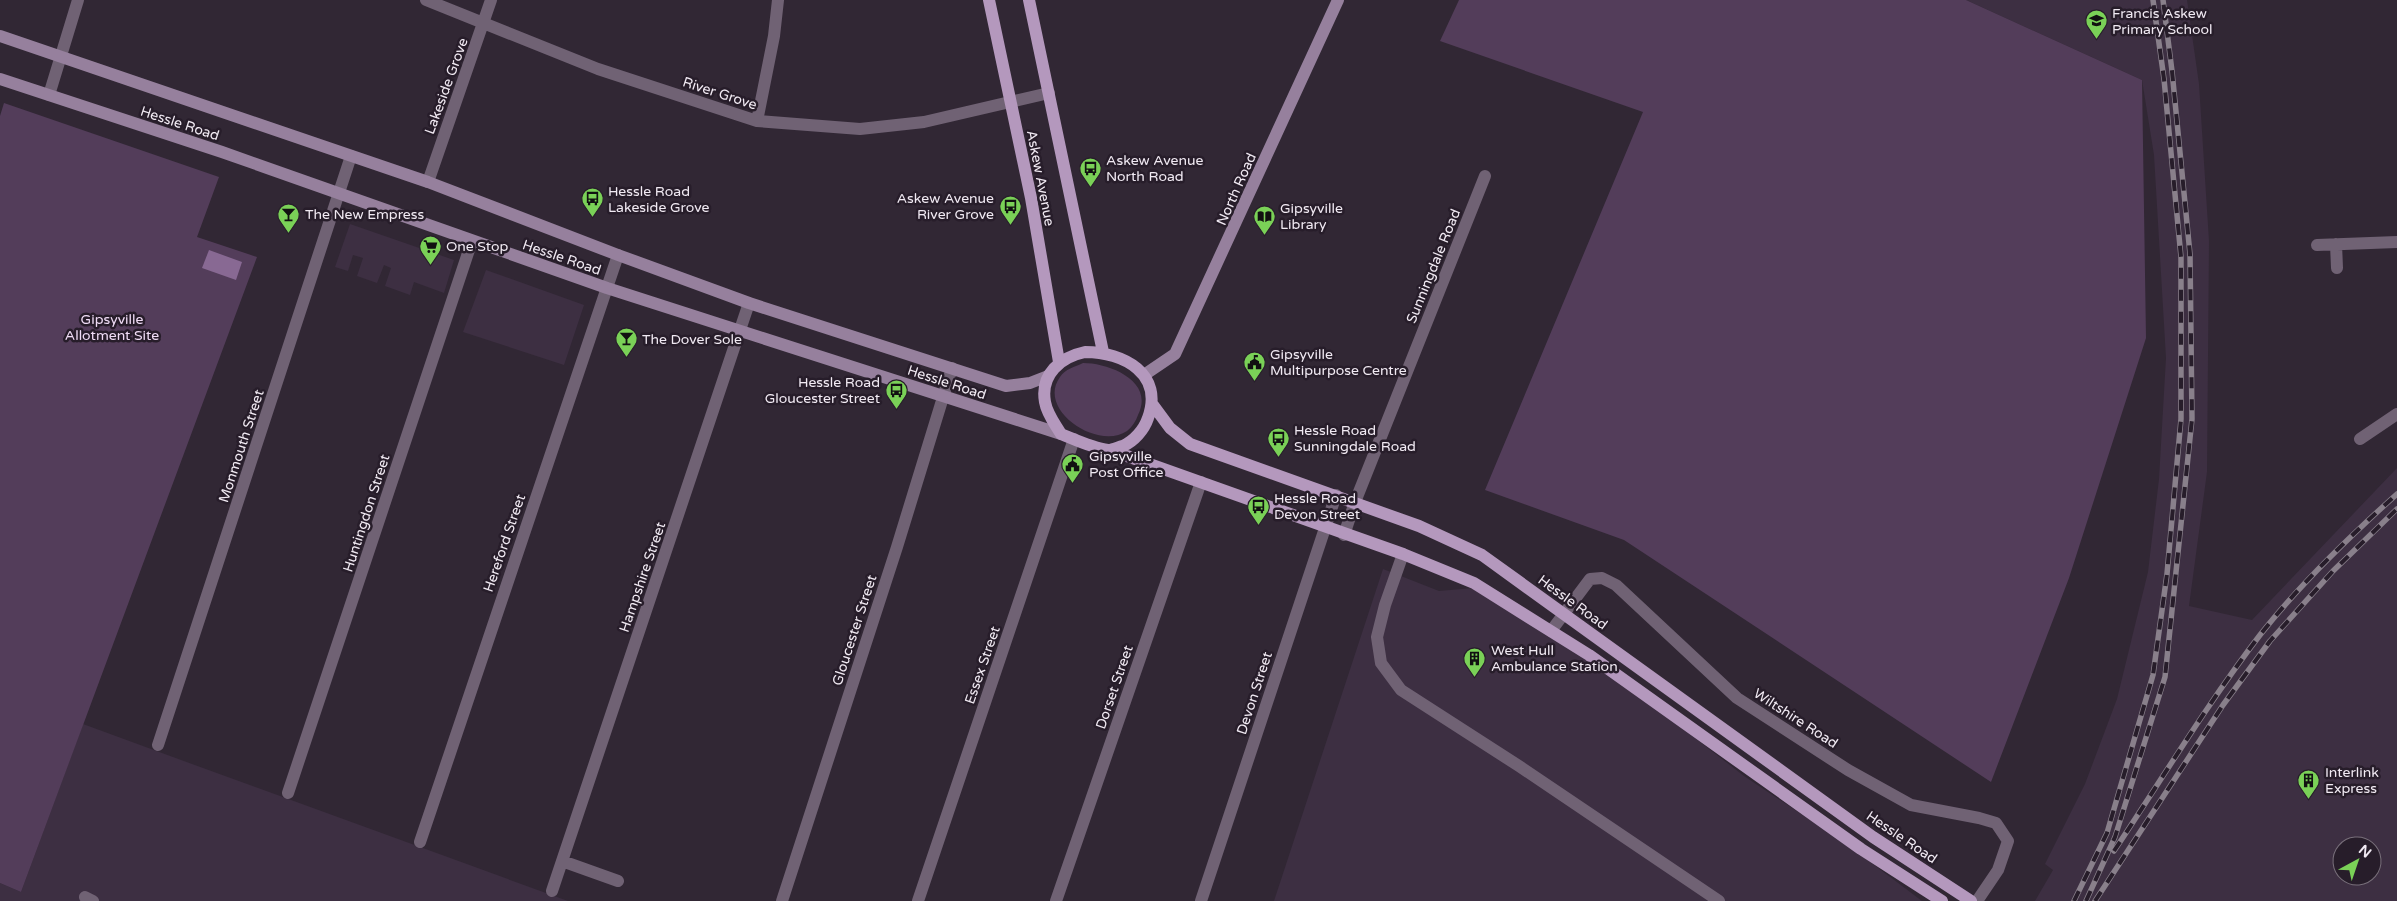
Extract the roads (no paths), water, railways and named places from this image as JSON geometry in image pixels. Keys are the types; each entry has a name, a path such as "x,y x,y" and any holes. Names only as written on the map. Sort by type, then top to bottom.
{"main road":[{"name":"Askew Avenue","path":"989,0 1030,198 1059,362"},
{"name":"Askew Avenue","path":"1030,0 1103,352"},
{"path":"1110,450 1128,444 1146,424 1153,405 1144,375 1123,359 1103,352 1070,356 1059,362 1048,376 1045,390 1045,402 1061,434 1201,482 1344,535 1403,554 1474,583 1589,655 1861,849 1942,901"},
{"name":"Hessle Road","path":"1153,405 1170,428 1190,444 1419,526 1482,555 1873,837 1971,901"}],"street":[{"path":"48,95 78,0"},
{"name":"River Grove","path":"426,0 598,68 757,122 860,129 924,122 1049,93"},
{"name":"Lakeside Grove","path":"428,182 485,22 491,0"},
{"path":"757,122 774,36 778,0"},
{"name":"North Road","path":"1144,375 1175,354 1338,0"},
{"name":"Hessle Road","path":"0,36 428,182 749,303 1006,386 1030,383 1048,376"},
{"name":"Hessle Road","path":"0,79 339,193 607,288 1061,434"},
{"name":"Monmouth Street","path":"158,745 351,156"},
{"name":"Sunningdale Road","path":"1344,535 1355,502 1485,176"},
{"name":"Huntingdon Street","path":"288,793 472,241"},
{"path":"2338,268 2327,244 2397,242"},
{"name":"Hereford Street","path":"420,842 618,255"},
{"name":"Hampshire Street","path":"552,891 741,332 749,303"},
{"name":"Gloucester Street","path":"782,901 897,547 952,368"},
{"path":"2360,439 2397,414"},
{"name":"Essex Street","path":"918,901 1074,439"},
{"name":"Dorset Street","path":"1056,901 1201,482"},
{"name":"Devon Street","path":"1201,901 1336,495"},
{"path":"1403,554 1385,605 1377,637 1382,663 1401,690 1519,766 1712,899"},
{"name":"Wiltshire Road","path":"1551,631 1590,579 1602,578 1616,585 1737,698 1848,770 1911,805 1996,823 2008,841 1998,870 1977,901"},
{"path":"562,861 618,881"}],"railway":[{"path":"2074,901 2107,833 2153,675 2167,574 2181,419 2181,257 2164,79 2153,0"},
{"path":"2086,901 2115,837 2165,677 2192,419 2190,254 2163,0"},
{"path":"2114,851 2203,715 2240,661 2275,616 2326,562 2397,494"},
{"path":"2095,901 2223,705 2270,641 2333,571 2397,509"}],"place":[{"name":"Francis Askew Primary School","path":"2096,40"},
{"name":"Askew Avenue North Road","path":"1090,187"},
{"name":"Hessle Road Lakeside Grove","path":"592,218"},
{"name":"Askew Avenue River Grove","path":"1010,225"},
{"name":"The New Empress","path":"289,233"},
{"name":"Gipsyville Library","path":"1264,235"},
{"name":"One Stop","path":"430,265"},
{"name":"The Dover Sole","path":"626,358"},
{"name":"Gipsyville Multipurpose Centre","path":"1254,381"},
{"name":"Hessle Road Gloucester Street","path":"896,409"},
{"name":"Hessle Road Sunningdale Road","path":"1278,457"},
{"name":"Gipsyville Post Office","path":"1073,483"},
{"name":"Hessle Road Devon Street","path":"1258,525"},
{"name":"West Hull Ambulance Station","path":"1475,677"},
{"name":"Interlink Express","path":"2309,799"}],"park label":[{"name":"Gipsyville Allotment Site","path":"112,328"}]}
